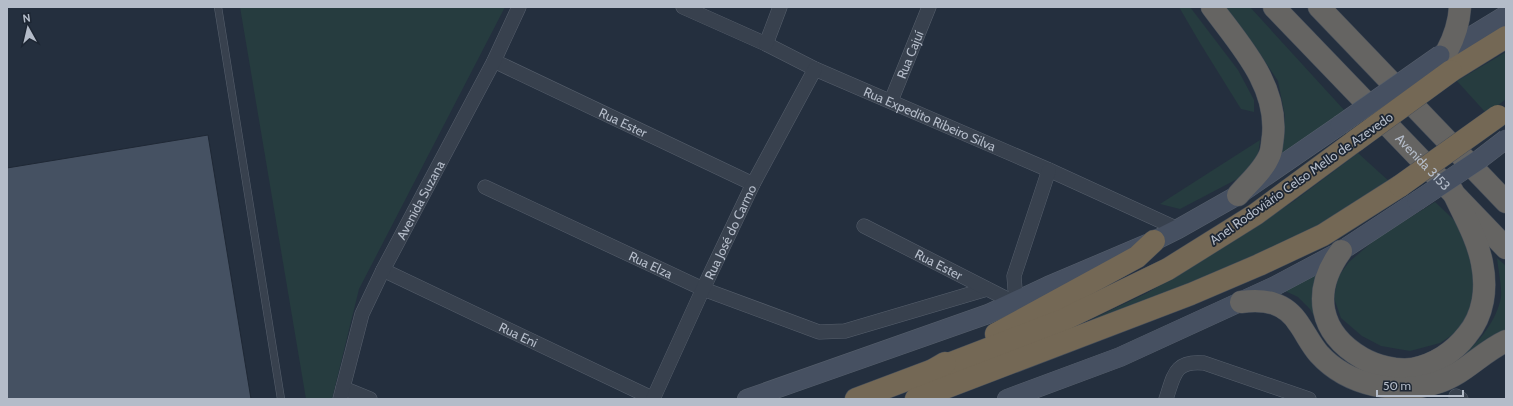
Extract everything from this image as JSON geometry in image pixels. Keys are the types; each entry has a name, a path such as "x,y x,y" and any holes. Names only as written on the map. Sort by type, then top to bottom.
{"highway":[{"path":"1212,7 1260,73 1272,107 1274,130 1271,153 1262,168 1238,195"},
{"name":"Avenida 3153","path":"1274,7 1452,190 1506,248"},
{"path":"1319,7 1506,202"},
{"path":"1339,7 1359,39 1364,55"},
{"path":"1446,59 1458,26 1460,7"},
{"name":"Anel Rodoviário Celso Mello de Azevedo","path":"932,370 1064,320 1168,269 1256,214 1355,141 1446,59 1506,37"},
{"path":"916,399 1191,294 1259,265 1323,235 1400,186 1502,112"},
{"path":"1341,251 1328,270 1323,296 1326,320 1336,338 1344,346 1361,358 1388,368 1411,369 1441,358 1456,347 1471,330 1480,314 1484,291 1482,264 1478,249 1468,223 1452,190"},
{"path":"856,399 932,370 1137,256 1154,240"},
{"path":"1241,302 1262,300 1282,306 1295,318 1314,347 1327,361 1356,379 1384,387 1414,388 1439,382 1459,372 1493,348 1506,341"}],"main road":[{"name":"Anel Rodoviário Celso Mello de Azevedo","path":"747,399 988,314 1178,230 1238,195 1340,125 1446,59 1506,15"},
{"path":"1007,399 1120,357 1299,274 1341,251 1417,202 1480,159 1506,139"}],"street":[{"name":"Avenida Suzana","path":"342,393 362,314 383,270 494,61 518,7"},
{"name":"Rua Expedito Ribeiro Silva","path":"683,7 766,44 815,69 1050,170 1178,230"},
{"path":"766,44 780,7"},
{"name":"Rua Cajuí","path":"891,101 929,7"},
{"name":"Rua Ester","path":"494,61 753,184"},
{"name":"Rua José do Carmo","path":"653,399 753,184 815,69"},
{"path":"1016,301 1014,276 1050,170"},
{"name":"Rua Elza","path":"485,187 703,289 819,332 845,331 987,289"},
{"name":"Rua Ester","path":"864,226 987,289 1016,301"},
{"name":"Rua Eni","path":"383,270 653,399"},
{"path":"1166,399 1176,372 1183,365 1192,362 1204,363 1309,399"},
{"path":"342,393 370,399"}],"lane":[{"path":"218,7 281,399"}],"green space":[{"path":"240,7 505,7 359,289 332,399 306,399"},
{"path":"1179,7 1190,7 1238,70 1254,100 1254,112 1241,109"},
{"path":"1222,7 1250,7 1345,111 1274,167 1281,149 1285,116 1278,81 1256,48"},
{"path":"1506,52 1506,99 1487,114 1457,81"},
{"path":"1260,140 1258,155 1241,177 1180,209 1160,204"},
{"path":"1358,153 1391,183 1274,250 1181,289 1088,321 1147,293 1219,250 1294,201"},
{"path":"1435,202 1470,235 1486,281 1460,330 1440,343 1410,351 1381,346 1362,336 1341,318 1334,298 1338,277 1349,262 1377,238"},
{"path":"1497,258 1506,266 1506,329 1488,339 1461,362 1442,371 1417,377 1392,378 1363,370 1340,354 1322,331 1310,309 1298,297 1283,290 1321,272 1318,301 1319,312 1322,324 1333,341 1343,351 1373,368 1394,374 1410,373 1429,370 1447,364 1468,351 1481,338 1496,314 1501,297"}],"building":[{"path":"208,135 251,399 7,399 7,168"}]}
